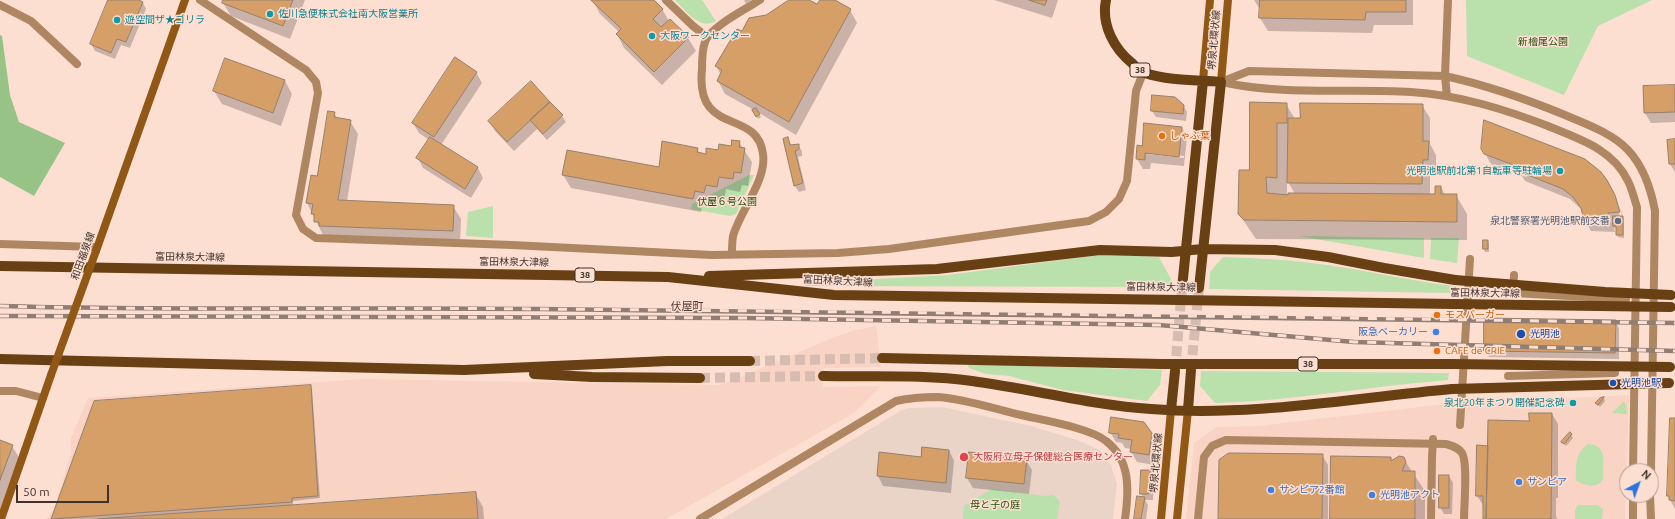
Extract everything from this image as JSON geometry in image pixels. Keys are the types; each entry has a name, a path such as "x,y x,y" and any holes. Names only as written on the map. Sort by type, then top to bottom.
{"main road":[{"name":"和田福泉線","path":"1,519 185,0"},
{"name":"38","path":"1106,0 1104,8 1108,31 1115,46 1143,73 1159,77 1221,82"},
{"name":"堺泉北環状線","path":"1203,80 1210,0"},
{"name":"堺泉北環状線","path":"1221,82 1228,0"},
{"name":"富田林泉大津線","path":"1182,288 1203,80"},
{"name":"富田林泉大津線","path":"1199,288 1221,82"},
{"path":"668,277 937,269 1100,250 1185,252 1202,249 1275,250 1328,257 1455,280 1566,290 1673,295"},
{"name":"富田林泉大津線","path":"0,266 668,277 834,295 1673,308"},
{"name":"38","path":"882,358 1162,364 1453,364 1673,367"},
{"path":"0,359 464,370 592,377 700,378"},
{"path":"464,370 667,361 750,360"},
{"path":"1176,519 1191,370"},
{"path":"1171,410 1175,371"},
{"path":"823,376 956,379 1014,387 1099,404 1171,410 1252,410 1293,407 1452,389 1672,382"},
{"name":"堺泉北環状線","path":"1160,519 1171,410"}],"street":[{"path":"200,0 306,70 316,82 318,93 296,214 303,229 316,238 512,245 712,255 838,253 881,249 1089,221 1106,212 1119,198 1127,181 1136,91 1143,73"},
{"path":"666,0 693,26 707,36"},
{"path":"732,254 733,236 762,171 763,154 758,138 743,126 717,115 709,108 703,99 700,80 704,43 707,36 760,0"},
{"path":"1447,96 1445,76 1448,0"},
{"path":"0,5 31,21 77,64"},
{"path":"1221,82 1249,71 1445,76 1474,82 1528,100 1587,124 1611,136 1628,150 1641,168 1651,189 1655,211 1651,463"},
{"path":"1221,82 1249,88 1413,92 1469,100 1521,115 1593,144 1614,159 1628,181 1637,207 1633,463"},
{"path":"0,244 96,249"},
{"path":"1460,425 1470,259"},
{"path":"1514,275 1513,293 1626,299"},
{"path":"1508,376 1615,373"},
{"path":"0,391 16,391 43,398"},
{"path":"700,519 896,401 910,398 938,397 966,402 1080,429 1106,440 1120,457 1128,477 1125,519"},
{"path":"1431,519 1433,439"},
{"path":"1198,519 1204,457 1212,446 1226,440 1446,444 1455,446 1462,453 1465,463 1464,519"},
{"path":"1633,503 1633,519"},
{"path":"1650,503 1651,519"}],"shaded area":[{"path":"876,326 881,367 824,368 823,387 881,386 854,413 666,519 46,519 53,511 71,454 71,438 88,398 362,379 719,385 832,338 852,331"},
{"path":"1629,395 1627,463 1619,463 1619,503 1626,503 1625,519 1186,519 1194,443 1217,427 1258,426 1445,404"},
{"name":"大阪府立母子保健総合医療センター","path":"942,407 1031,426 1077,440 1100,450 1111,465 1117,484 1113,519 722,519 900,411 909,408"}],"green space":[{"path":"675,0 702,0 716,21 704,23 693,18"},
{"name":"新檜尾公園","path":"1466,0 1652,0 1598,26 1564,95 1467,56"},
{"path":"0,35 2,36 10,95 19,122 65,143 34,196 0,177"},
{"name":"伏屋６号公園","path":"749,175 754,175 736,214 730,216 691,209 692,204"},
{"path":"493,206 493,238 466,236 468,212"},
{"path":"1299,236 1424,238 1424,258"},
{"path":"1431,238 1459,238 1457,263 1430,259"},
{"path":"1107,254 1159,257 1171,279 1172,287 806,286 802,276 859,280 948,275"},
{"path":"1223,257 1327,265 1454,286 1456,290 1453,293 1209,289 1210,272"},
{"path":"967,364 1162,370 1160,385 1147,401 1063,390 1009,376 986,374 969,368"},
{"path":"1201,371 1449,373 1448,380 1244,402 1215,403 1200,386"},
{"path":"1623,402 1626,404 1627,414 1612,413"},
{"path":"1588,444 1597,446 1602,452 1603,456 1603,480 1593,486 1585,485 1576,480 1576,464 1578,455"},
{"name":"母と子の庭","path":"992,489 1044,496 1053,495 1060,501 1057,519 963,519 964,506"},
{"path":"1578,505 1597,505 1603,509 1602,519 1575,519 1575,510"}],"building":[{"name":"遊空間ザ★ゴリラ","path":"108,0 139,0 143,2 126,42 117,39 111,53 90,44"},
{"name":"佐川急便株式会社南大阪営業所","path":"223,0 293,0 283,26 222,3"},
{"name":"大阪ワークセンター","path":"591,0 654,0 663,9 653,19 661,27 670,19 689,37 654,72 616,34 621,29"},
{"path":"789,0 809,0 817,4 820,0 835,0 851,9 789,122 717,81 722,70 715,66 737,29 742,31 749,18 766,15"},
{"path":"1029,0 1047,0 1045,5"},
{"path":"1260,0 1406,0 1406,12 1366,12 1365,20 1259,18"},
{"path":"455,57 477,72 434,137 412,123"},
{"path":"225,58 285,80 273,113 213,91"},
{"path":"531,81 550,102 507,142 488,121"},
{"path":"1675,85 1675,112 1644,113 1643,86"},
{"path":"1152,95 1175,97 1184,105 1183,114 1151,111"},
{"path":"550,102 563,115 543,134 530,120"},
{"path":"1250,102 1287,103 1287,123 1277,123 1277,178 1266,177 1267,193 1288,195 1288,193 1435,194 1435,186 1441,186 1441,194 1457,194 1457,222 1244,220 1238,214 1239,170 1249,170"},
{"path":"1300,103 1423,104 1423,141 1429,141 1428,160 1423,160 1422,184 1287,183 1288,118 1300,118"},
{"path":"756,108 760,114 756,117 752,110"},
{"path":"328,111 335,112 334,117 351,120 338,200 454,205 453,231 319,226 319,222 314,222 314,214 311,214 313,204 306,203 311,175 317,176"},
{"name":"光明池駅前北第1自転車等駐輪場","path":"1484,120 1585,159 1601,172 1607,180 1615,195 1620,212 1608,213 1610,222 1584,221 1581,208 1573,197 1563,189 1518,171 1519,167 1484,154 1481,149"},
{"name":"しゃぶ葉","path":"1144,123 1182,127 1179,157 1145,153 1145,160 1136,159 1137,145 1142,146"},
{"path":"430,137 478,167 465,189 416,158"},
{"path":"788,137 790,145 799,144 799,149 795,151 803,183 794,186 783,139"},
{"path":"1675,139 1675,164 1669,164 1667,140"},
{"path":"732,140 740,141 739,147 745,148 741,173 734,172 733,179 719,177 717,187 706,185 704,193 695,191 693,199 562,175 567,150 659,167 662,141 698,148 697,152 706,154 706,148 718,150 719,144 731,146"},
{"name":"泉北警察署光明池駅前交番","path":"1613,216 1623,216 1623,235 1616,235 1616,226 1613,226"},
{"path":"1483,240 1488,240 1488,249 1483,249"},
{"path":"1484,318 1616,320 1615,353 1484,351"},
{"path":"311,385 318,496 292,498 292,502 51,519 94,401"},
{"path":"1604,397 1598,405 1595,403 1600,398"},
{"name":"サンピア","path":"1529,413 1552,413 1551,519 1486,519 1488,420 1529,421"},
{"path":"1111,417 1144,422 1152,433 1149,455 1130,452 1132,440 1118,438 1119,434 1109,433"},
{"path":"1670,418 1675,418 1675,501 1669,500 1669,496 1667,496"},
{"path":"1570,432 1572,434 1564,444 1561,442"},
{"path":"0,440 13,445 0,480"},
{"path":"1477,445 1488,446 1486,519 1483,519 1483,496 1476,496"},
{"path":"922,447 949,450 946,483 877,476 879,452 921,457"},
{"path":"969,452 1027,459 1024,484 966,478"},
{"name":"サンピア2番館","path":"1229,453 1323,454 1322,519 1218,519 1219,460"},
{"name":"光明池アクト","path":"1331,456 1391,457 1391,461 1399,456 1404,457 1406,462 1402,471 1415,471 1415,519 1330,519"},
{"path":"1141,470 1151,470 1149,494 1140,494"},
{"path":"1439,475 1449,475 1449,508 1439,508"},
{"path":"476,492 478,519 98,519"},
{"path":"1137,496 1145,497 1141,519 1134,519"}],"tunnel":[{"path":"1175,371 1182,288"},
{"path":"1191,370 1199,288"},
{"path":"750,361 882,358"},
{"path":"700,378 823,376"}],"railway":[{"path":"0,306 823,312 1675,323"},
{"path":"0,316 746,318 1159,325 1354,342 1675,351"}],"place":[{"name":"佐川急便株式会社南大阪営業所","path":"270,14"},
{"name":"遊空間ザ★ゴリラ","path":"117,20"},
{"name":"大阪ワークセンター","path":"652,36"},
{"name":"しゃぶ葉","path":"1162,136"},
{"name":"光明池駅前北第1自転車等駐輪場","path":"1560,171"},
{"name":"泉北警察署光明池駅前交番","path":"1618,221"},
{"name":"モスバーガー","path":"1437,315"},
{"name":"阪急ベーカリー","path":"1436,332"},
{"name":"光明池","path":"1521,334"},
{"name":"CAFE de CRIE","path":"1437,351"},
{"name":"光明池駅","path":"1613,383"},
{"name":"泉北20年まつり開催記念碑","path":"1573,403"},
{"name":"大阪府立母子保健総合医療センター","path":"964,457"},
{"name":"サンピア","path":"1519,482"},
{"name":"サンピア2番館","path":"1271,490"},
{"name":"光明池アクト","path":"1372,495"}],"district":[{"name":"伏屋町","path":"687,306"}]}
